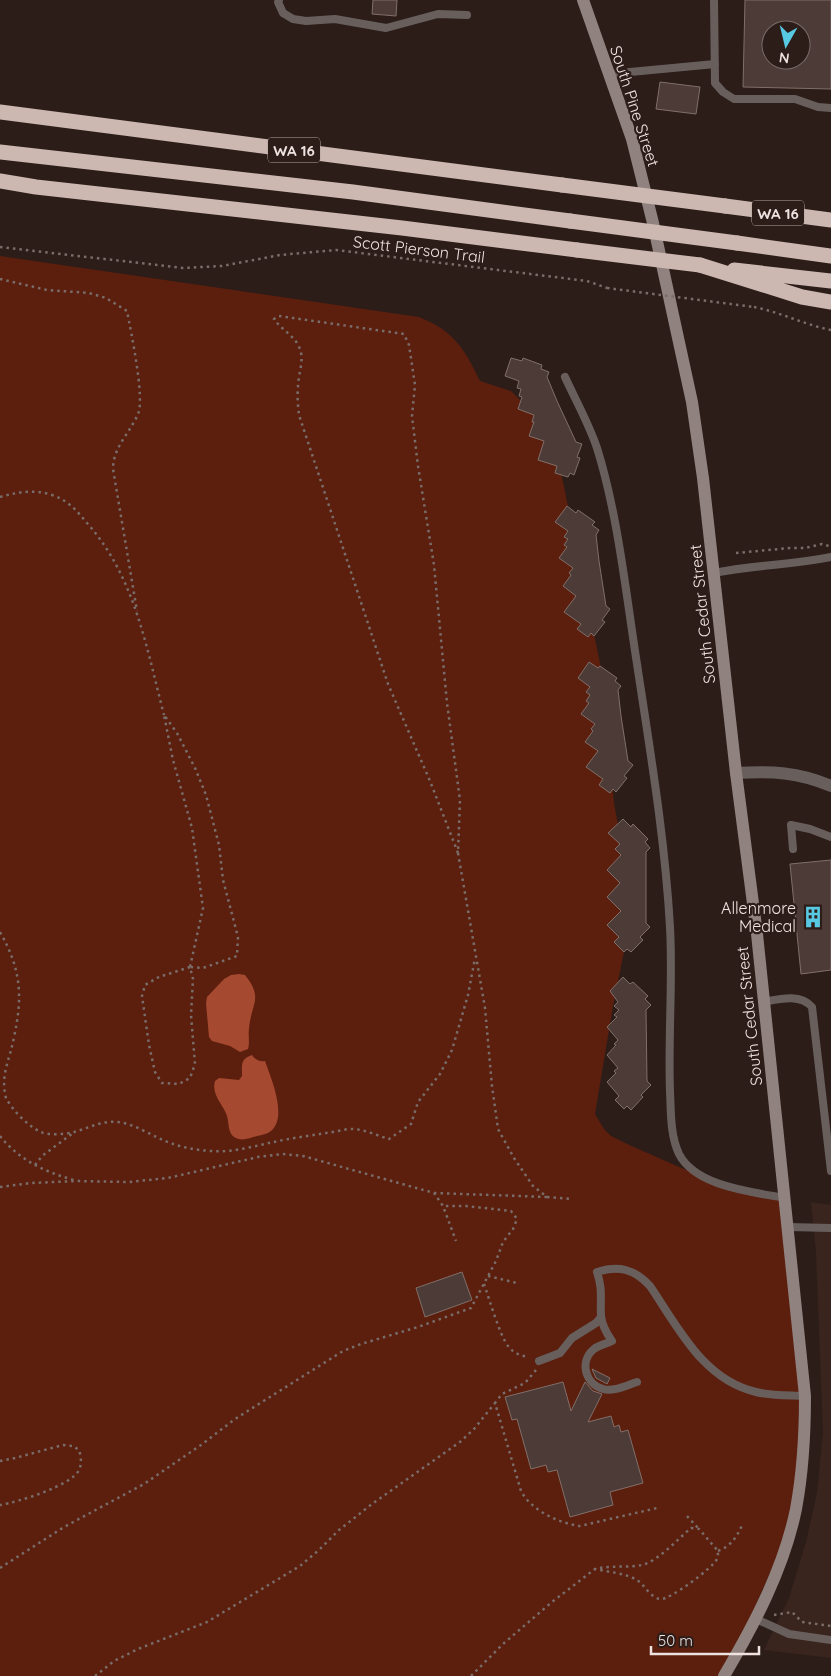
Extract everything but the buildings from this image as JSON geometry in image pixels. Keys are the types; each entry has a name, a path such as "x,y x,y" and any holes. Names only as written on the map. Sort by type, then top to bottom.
{"highway":[{"path":"0,106 26,115"},
{"name":"WA 16","path":"0,112 831,220"},
{"path":"0,152 353,192 831,256"},
{"path":"0,181 36,187 402,228 700,265 746,276 802,297 831,302"},
{"path":"0,187 36,187"},
{"path":"746,276 831,281"}],"main road":[{"name":"South Pine Street","path":"583,0 632,139 652,223"},
{"name":"South Cedar Street","path":"652,223 692,402 703,478 736,772 757,934 806,1396 803,1463 795,1511 770,1589 756,1619 724,1676"}],"street":[{"path":"736,772 788,772 831,786"}],"lane":[{"path":"279,0 278,2 283,12 293,19 306,21 335,19 386,28 438,14 467,14"},
{"path":"714,0 715,83 722,92 734,99 796,99 818,107 831,108"},
{"path":"609,74 715,64"},
{"path":"565,377 588,426 603,470 619,550 645,715 670,927 671,1117 676,1145 687,1166 702,1177 739,1190 785,1198"},
{"path":"714,573 739,568 809,562 831,557"},
{"path":"793,849 791,825 810,829 831,837"},
{"path":"763,1002 798,998 808,1002 812,1007 831,1171"},
{"path":"788,1227 831,1228"},
{"path":"637,1382 603,1389 590,1380 586,1367 589,1354 600,1345 612,1342 601,1316 602,1287 597,1272 615,1268 630,1271 639,1276 650,1286 700,1358 719,1375 754,1392 806,1396"},
{"path":"539,1361 560,1353 572,1338 596,1323 601,1316"},
{"path":"756,1619 789,1634 831,1640"}],"path":[{"name":"Scott Pierson Trail","path":"0,247 183,268 222,266 280,255 336,250 587,281 607,288 754,307 831,330"},
{"path":"0,280 47,290 89,293 106,298 127,311 140,403 138,413 113,459 113,469 137,611 164,715 173,760 192,828 204,908 190,966 193,978 191,1015 195,1064 190,1078 179,1084 162,1083 155,1072 142,996 145,985 159,977 190,966 203,968 237,956 238,937 223,880 219,845 206,795 196,768 164,715"},
{"path":"458,853 430,781 388,684 299,415 298,386 302,358 301,349 293,337 285,332 274,319 279,316 404,334 409,345 415,386 412,416 434,565 447,702 460,800 458,853 485,1008 498,1129 514,1158 534,1186 547,1197"},
{"path":"0,497 19,492 36,491 53,495 70,504 103,541 118,567 137,611"},
{"path":"736,553 805,548 822,544 831,546"},
{"path":"0,932 11,952 19,985 19,1013 14,1040 5,1061 0,1080 6,1097 14,1110 42,1133 74,1132 108,1122 118,1122 185,1148 213,1152 354,1129 389,1139 411,1124 418,1102 440,1074 452,1050 468,995 475,955"},
{"path":"35,1165 42,1156 74,1132"},
{"path":"0,1136 23,1159 77,1181"},
{"path":"0,1187 31,1183 77,1181 129,1182 168,1178 258,1157 282,1154 303,1156 434,1193 572,1199"},
{"path":"434,1193 443,1206 456,1241"},
{"path":"0,1568 64,1526 144,1484 235,1419 343,1351 471,1308 496,1261 503,1242 517,1219 511,1211 466,1206 443,1206"},
{"path":"488,1276 517,1283"},
{"path":"484,1284 504,1341 518,1354 531,1357"},
{"path":"95,1676 114,1661 138,1649 207,1622 300,1566 320,1550 338,1530 460,1442 474,1429 502,1394 525,1383 532,1376 539,1361"},
{"path":"495,1404 521,1491 539,1511 574,1526 580,1526 657,1508"},
{"path":"0,1461 63,1444 73,1446 79,1450 81,1459 80,1469 69,1481 0,1505"},
{"path":"595,1569 632,1577 639,1581 656,1598 661,1600 668,1597 702,1574 717,1560 718,1551 687,1516"},
{"path":"718,1551 730,1545 742,1525"},
{"path":"471,1676 503,1644 552,1602 595,1569 641,1565 651,1562 692,1528 699,1529"},
{"path":"756,1619 792,1612 802,1622 831,1626"}],"shaded area":[{"path":"0,256 419,317 441,328 457,342 469,359 480,381 511,391 553,433 604,683 614,803 633,907 613,1006 595,1114 604,1129 611,1136 627,1144 702,1177 785,1198 805,1396 789,1530 724,1676 0,1676"},
{"path":"231,975 245,975 251,983 255,996 250,1020 248,1049 240,1052 230,1046 212,1041 209,1037 206,1003 207,997 224,979"},
{"path":"252,1055 258,1060 265,1061 277,1097 278,1117 276,1125 271,1131 248,1139 240,1139 234,1137 231,1133 227,1116 216,1095 214,1086 215,1081 219,1078 239,1080 242,1076 242,1066 245,1058"},
{"path":"811,1202 831,1205 831,1658 764,1650 789,1598 806,1542 817,1493 823,1432 816,1253"}],"place":[{"name":"Allenmore Medical","path":"813,917"}]}
